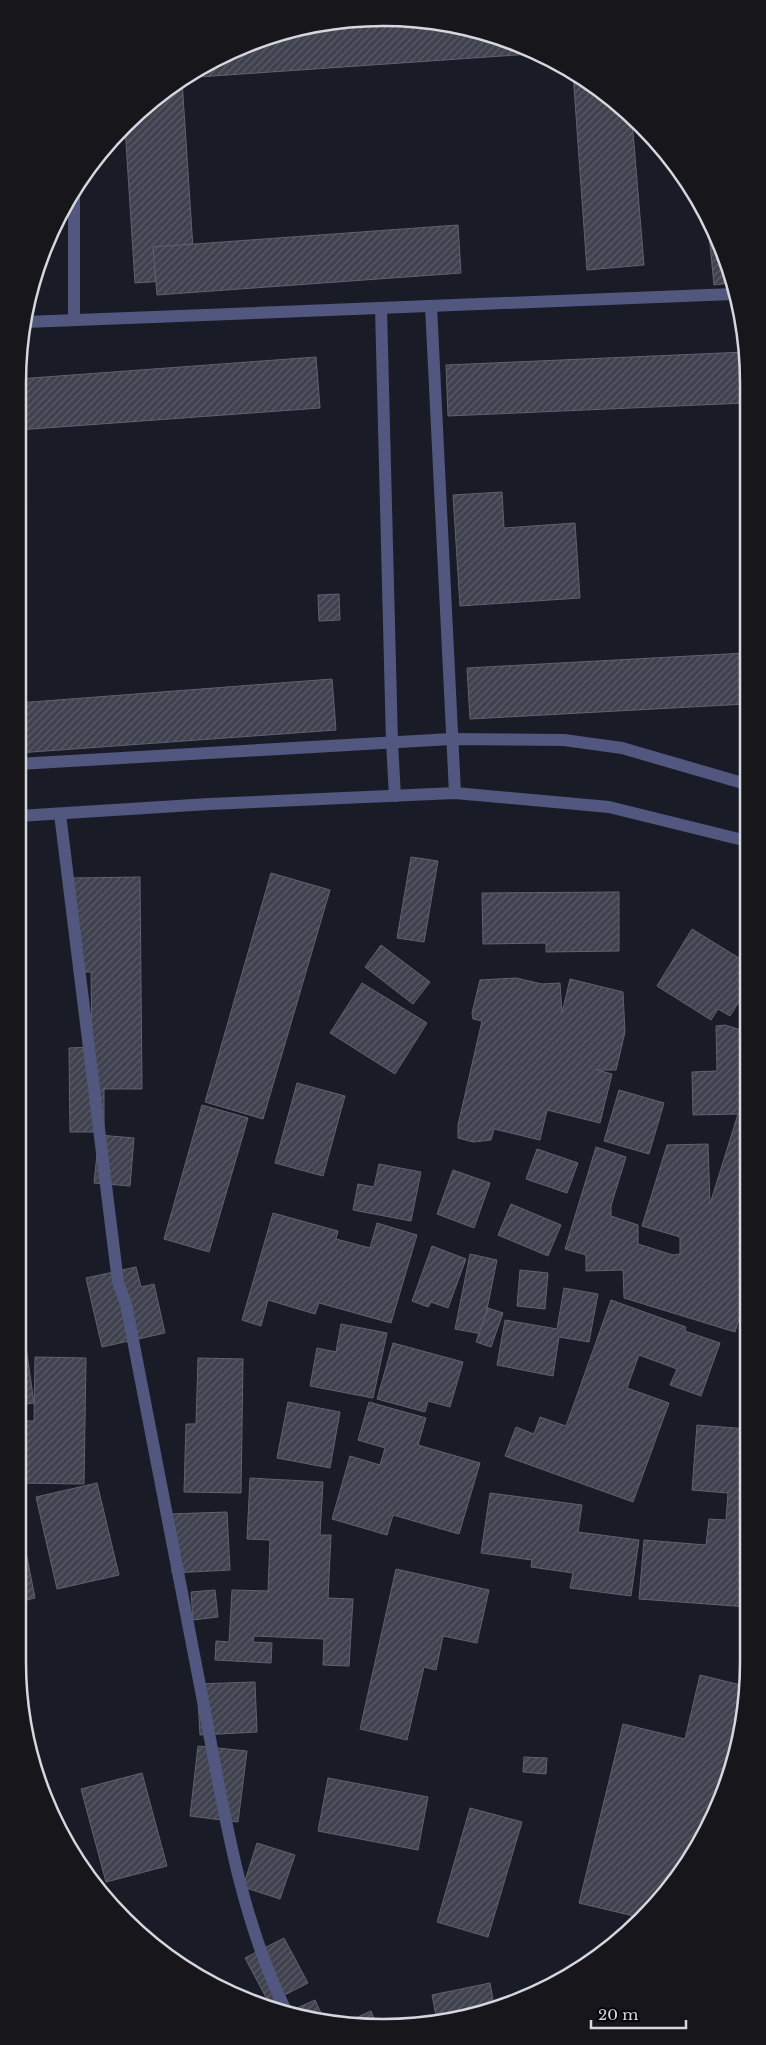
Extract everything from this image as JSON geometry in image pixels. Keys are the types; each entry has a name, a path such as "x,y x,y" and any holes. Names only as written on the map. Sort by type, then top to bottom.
{"street":[{"path":"74,205 74,320"},
{"path":"31,322 729,294"},
{"path":"431,306 451,739 456,794"},
{"path":"381,308 392,743 396,796"},
{"path":"26,764 451,739 564,740 612,747 740,782"},
{"path":"26,816 456,794 609,807 740,840"},
{"path":"60,814 118,1282 126,1304 230,1836 250,1921 283,2004"}],"building":[{"path":"383,26 430,29 475,38 523,55 200,77 246,53 268,45 313,33 360,27"},
{"path":"574,82 600,100 633,129 644,265 587,270"},
{"path":"183,88 195,279 135,283 126,137 148,115"},
{"path":"458,225 461,273 157,295 153,247"},
{"path":"709,238 726,284 714,285"},
{"path":"738,352 740,403 448,416 446,365"},
{"path":"316,357 320,408 26,429 26,378"},
{"path":"502,492 504,528 575,523 580,598 460,606 453,495"},
{"path":"339,594 340,620 319,621 318,595"},
{"path":"740,653 740,704 470,719 467,668"},
{"path":"332,679 336,730 26,752 26,702"},
{"path":"411,857 438,861 424,942 397,938"},
{"path":"271,873 330,890 263,1119 205,1102"},
{"path":"140,877 142,1089 104,1089 104,1132 70,1132 69,1048 92,1047 91,972 74,972 73,878"},
{"path":"619,892 619,951 546,952 546,943 483,944 482,893"},
{"path":"692,929 740,959 740,1000 730,1016 718,1009 711,1020 657,986"},
{"path":"381,945 430,982 413,1004 365,967"},
{"path":"516,978 542,984 560,983 562,1013 570,979 623,992 625,1032 616,1070 597,1070 612,1074 600,1123 547,1110 540,1140 494,1129 491,1140 473,1142 458,1138 458,1125 482,1021 473,1019 472,1013 480,980"},
{"path":"362,983 427,1023 395,1074 330,1033"},
{"path":"725,1025 740,1030 740,1316 735,1332 624,1298 623,1270 586,1271 586,1255 565,1249 596,1147 626,1157 611,1206 611,1216 638,1225 638,1244 673,1255 680,1254 680,1237 642,1226 667,1145 708,1144 710,1204 738,1114 693,1115 692,1072 717,1071 716,1026"},
{"path":"297,1083 345,1096 323,1176 275,1163"},
{"path":"619,1090 664,1103 649,1154 604,1141"},
{"path":"202,1105 248,1118 209,1252 164,1239"},
{"path":"99,1135 134,1138 130,1186 94,1183"},
{"path":"537,1149 578,1163 567,1193 526,1179"},
{"path":"379,1164 421,1172 411,1221 353,1210 358,1184 374,1187"},
{"path":"453,1170 490,1183 474,1228 437,1214"},
{"path":"511,1204 561,1225 548,1256 498,1235"},
{"path":"273,1213 338,1231 336,1239 370,1248 377,1223 417,1235 391,1323 319,1303 315,1314 268,1300 261,1326 242,1320"},
{"path":"432,1246 466,1259 448,1308 431,1302 428,1307 412,1301"},
{"path":"470,1254 497,1260 482,1334 455,1329"},
{"path":"136,1267 141,1287 154,1284 165,1333 102,1347 86,1278"},
{"path":"520,1270 548,1273 545,1309 517,1306"},
{"path":"564,1288 598,1294 589,1342 559,1337 553,1376 497,1365 505,1320 557,1329"},
{"path":"611,1300 686,1327 685,1331 720,1343 701,1396 670,1385 677,1369 639,1355 627,1388 669,1403 633,1502 505,1456 516,1427 534,1434 540,1417 566,1426"},
{"path":"488,1308 503,1313 491,1347 476,1342"},
{"path":"341,1324 387,1333 373,1398 310,1386 317,1348 336,1352"},
{"path":"393,1343 463,1362 450,1407 428,1401 425,1412 377,1399"},
{"path":"26,1347 34,1403 26,1404"},
{"path":"35,1357 86,1358 84,1484 26,1483 26,1421 34,1421"},
{"path":"198,1358 243,1359 241,1493 184,1492 186,1424 196,1424"},
{"path":"288,1402 340,1412 330,1468 277,1458"},
{"path":"369,1402 426,1418 418,1445 480,1463 459,1534 393,1515 387,1535 332,1519 350,1456 380,1465 385,1448 358,1440"},
{"path":"697,1425 740,1428 740,1606 639,1599 644,1540 706,1545 709,1519 726,1520 728,1493 692,1490"},
{"path":"250,1478 323,1482 320,1535 331,1535 328,1598 353,1599 349,1666 323,1665 324,1639 254,1636 253,1642 272,1643 271,1663 215,1660 216,1641 229,1642 232,1590 268,1591 270,1540 247,1539"},
{"path":"97,1483 119,1575 57,1589 36,1497"},
{"path":"490,1493 582,1505 578,1532 639,1540 631,1596 570,1588 573,1573 531,1567 532,1560 481,1553"},
{"path":"227,1512 230,1570 172,1573 169,1514"},
{"path":"26,1552 35,1598 26,1600"},
{"path":"396,1569 489,1590 477,1643 443,1636 436,1670 424,1667 407,1740 360,1729"},
{"path":"215,1590 218,1617 193,1620 191,1592"},
{"path":"700,1675 739,1685 733,1732 721,1777 703,1820 680,1860 651,1897 633,1916 579,1903 623,1724 685,1739"},
{"path":"255,1682 257,1732 200,1735 197,1684"},
{"path":"198,1746 247,1751 238,1822 190,1816"},
{"path":"524,1757 547,1758 546,1774 523,1772"},
{"path":"142,1773 167,1866 106,1882 81,1789"},
{"path":"328,1778 428,1797 418,1850 318,1831"},
{"path":"470,1808 522,1822 488,1937 437,1922"},
{"path":"257,1843 295,1855 280,1899 243,1887"},
{"path":"284,1938 308,1983 272,2001 267,2000 245,1958"},
{"path":"490,1983 493,2001 436,2015 432,1995"},
{"path":"315,2000 321,2013 313,2012 297,2008"},
{"path":"371,2011 374,2019 360,2018 356,2018"}]}
